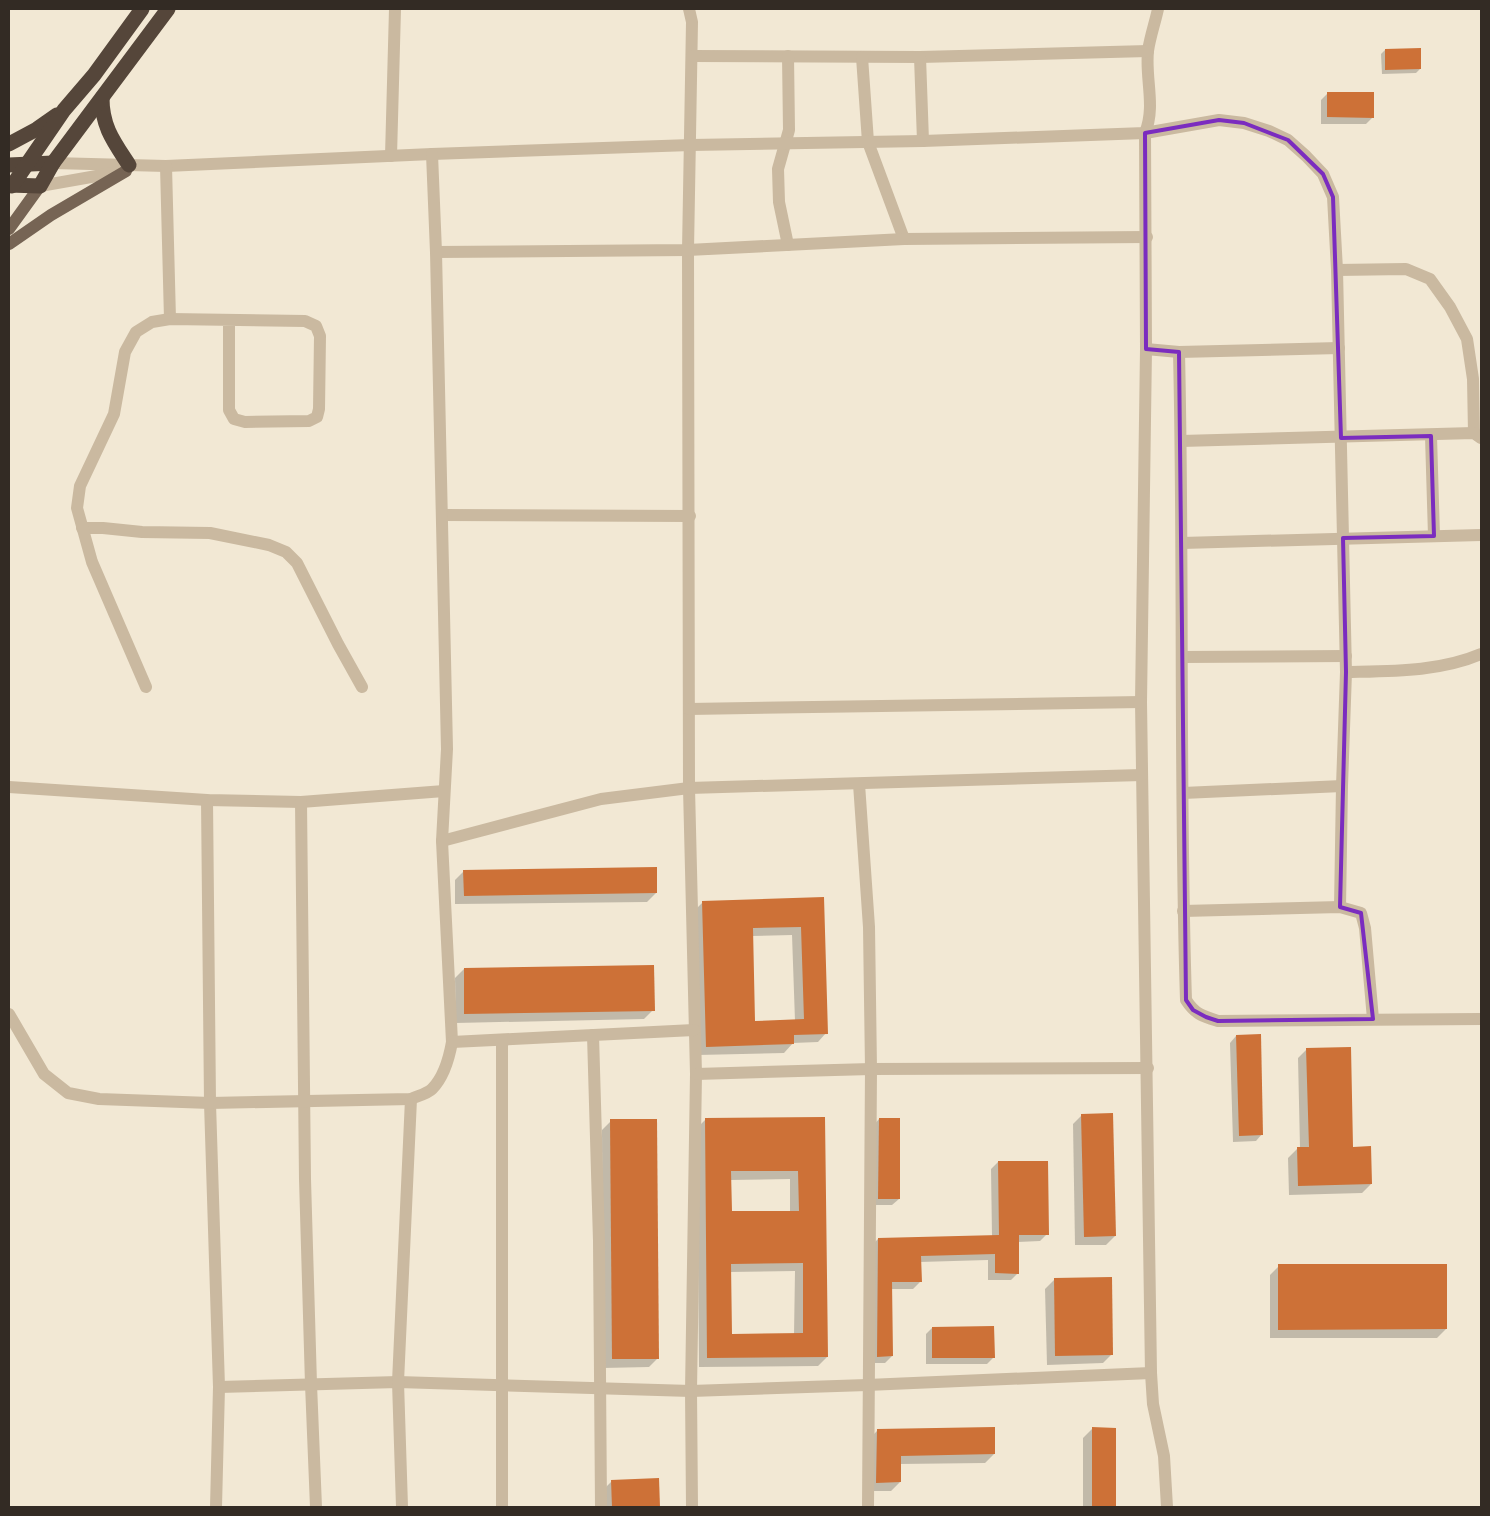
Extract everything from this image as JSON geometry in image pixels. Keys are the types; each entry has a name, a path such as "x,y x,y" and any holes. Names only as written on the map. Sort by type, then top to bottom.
{"highway":[{"path":"10,187 64,110 94,75 142,9"},
{"path":"10,187 40,186 53,163 168,9"},
{"path":"102,98 105,123 128,168"},
{"path":"9,144 64,110"},
{"path":"9,165 53,163"}],"main road":[{"path":"9,244 51,215 128,168"},
{"path":"9,229 40,186"}],"street":[{"path":"391,156 395,9"},
{"path":"689,9 692,22 688,250 690,516 689,788 696,1074 692,1507"},
{"path":"1158,9 1148,51 1150,121 1145,132 1147,238 1141,702 1148,1068 1151,1373 1153,1404 1164,1456 1167,1507"},
{"path":"692,56 920,57 1148,51"},
{"path":"788,56 789,130 778,169 779,202 788,245"},
{"path":"862,56 868,142 904,239"},
{"path":"920,57 923,141"},
{"path":"40,186 128,168 149,166 691,145 923,141 1145,132 1219,120 1244,123 1269,131 1288,140 1323,174 1333,197 1337,270 1346,656 1340,907"},
{"path":"9,1014 44,1074 68,1093 100,1100 210,1103 411,1099 432,1090 449,1060 452,1042 442,841 447,749 436,252 432,154"},
{"path":"53,163 128,168"},
{"path":"166,166 170,319"},
{"path":"436,252 688,250 904,239 1147,238"},
{"path":"1181,441 1478,436 1467,339 1450,307 1430,279 1406,269 1337,270"},
{"path":"146,687 92,562 77,508 80,486 114,414 125,352 136,332 152,322 170,319 305,321 316,326 320,336 319,409 317,417 309,421 245,422 234,419 229,410 229,320"},
{"path":"1146,349 1179,352 1339,348"},
{"path":"1179,352 1183,657 1183,910 1186,1000 1193,1010 1218,1021 1481,1019"},
{"path":"1431,436 1434,536"},
{"path":"442,515 690,516"},
{"path":"82,528 142,532 210,533 269,545 286,552 297,563 362,687"},
{"path":"1182,543 1481,536"},
{"path":"1346,672 1411,670 1463,662 1481,654"},
{"path":"1183,657 1346,656"},
{"path":"689,709 1141,702"},
{"path":"442,841 601,799 689,788 1142,776"},
{"path":"859,784 869,927 871,1069 868,1507"},
{"path":"1183,793 1342,786"},
{"path":"9,787 207,800 301,802 444,791"},
{"path":"207,800 210,1103 219,1387 216,1507"},
{"path":"301,802 304,1179 316,1507"},
{"path":"1183,910 1340,907 1361,913 1365,928 1373,1019"},
{"path":"452,1042 694,1030"},
{"path":"593,1035 599,1242 600,1507"},
{"path":"502,1040 502,1507"},
{"path":"696,1074 871,1069 1148,1068"},
{"path":"402,1507 398,1382 411,1099"},
{"path":"219,1387 398,1382 692,1391 1151,1373"}],"highlighted area":[{"path":"1219,120 1244,123 1288,140 1323,174 1333,197 1341,438 1431,436 1434,536 1343,538 1346,672 1340,907 1361,913 1373,1019 1218,1021 1193,1010 1186,1000 1179,352 1146,349 1145,133"}],"building":[{"path":"1421,48 1421,69 1385,70 1385,49"},
{"path":"1327,92 1374,92 1374,118 1327,117"},
{"path":"657,867 657,893 464,896 463,870"},
{"path":"824,897 828,1034 794,1035 794,1044 706,1047 702,901","holes":["801,927 804,1019 755,1021 753,928"]},
{"path":"654,965 655,1011 464,1014 464,968"},
{"path":"1261,1034 1263,1135 1239,1136 1236,1035"},
{"path":"1351,1047 1353,1147 1371,1146 1372,1184 1298,1186 1297,1147 1309,1147 1306,1048"},
{"path":"1113,1113 1116,1236 1084,1237 1081,1114"},
{"path":"825,1117 828,1357 707,1358 705,1118","holes":["731,1171 798,1171 799,1211 732,1211","803,1263 803,1333 732,1334 731,1264"]},
{"path":"879,1118 900,1118 900,1199 878,1199"},
{"path":"610,1119 657,1119 659,1359 612,1359"},
{"path":"998,1161 1048,1161 1049,1235 1019,1235 1019,1274 995,1273 995,1254 921,1256 922,1282 892,1282 893,1356 877,1357 878,1238 999,1235"},
{"path":"1278,1264 1447,1264 1447,1329 1278,1330"},
{"path":"1112,1277 1113,1355 1055,1356 1054,1278"},
{"path":"994,1326 995,1358 932,1358 932,1327"},
{"path":"995,1427 995,1454 901,1456 901,1482 876,1483 877,1429"},
{"path":"1092,1427 1116,1428 1116,1507 1092,1507"},
{"path":"659,1478 660,1507 612,1507 611,1480"}]}
